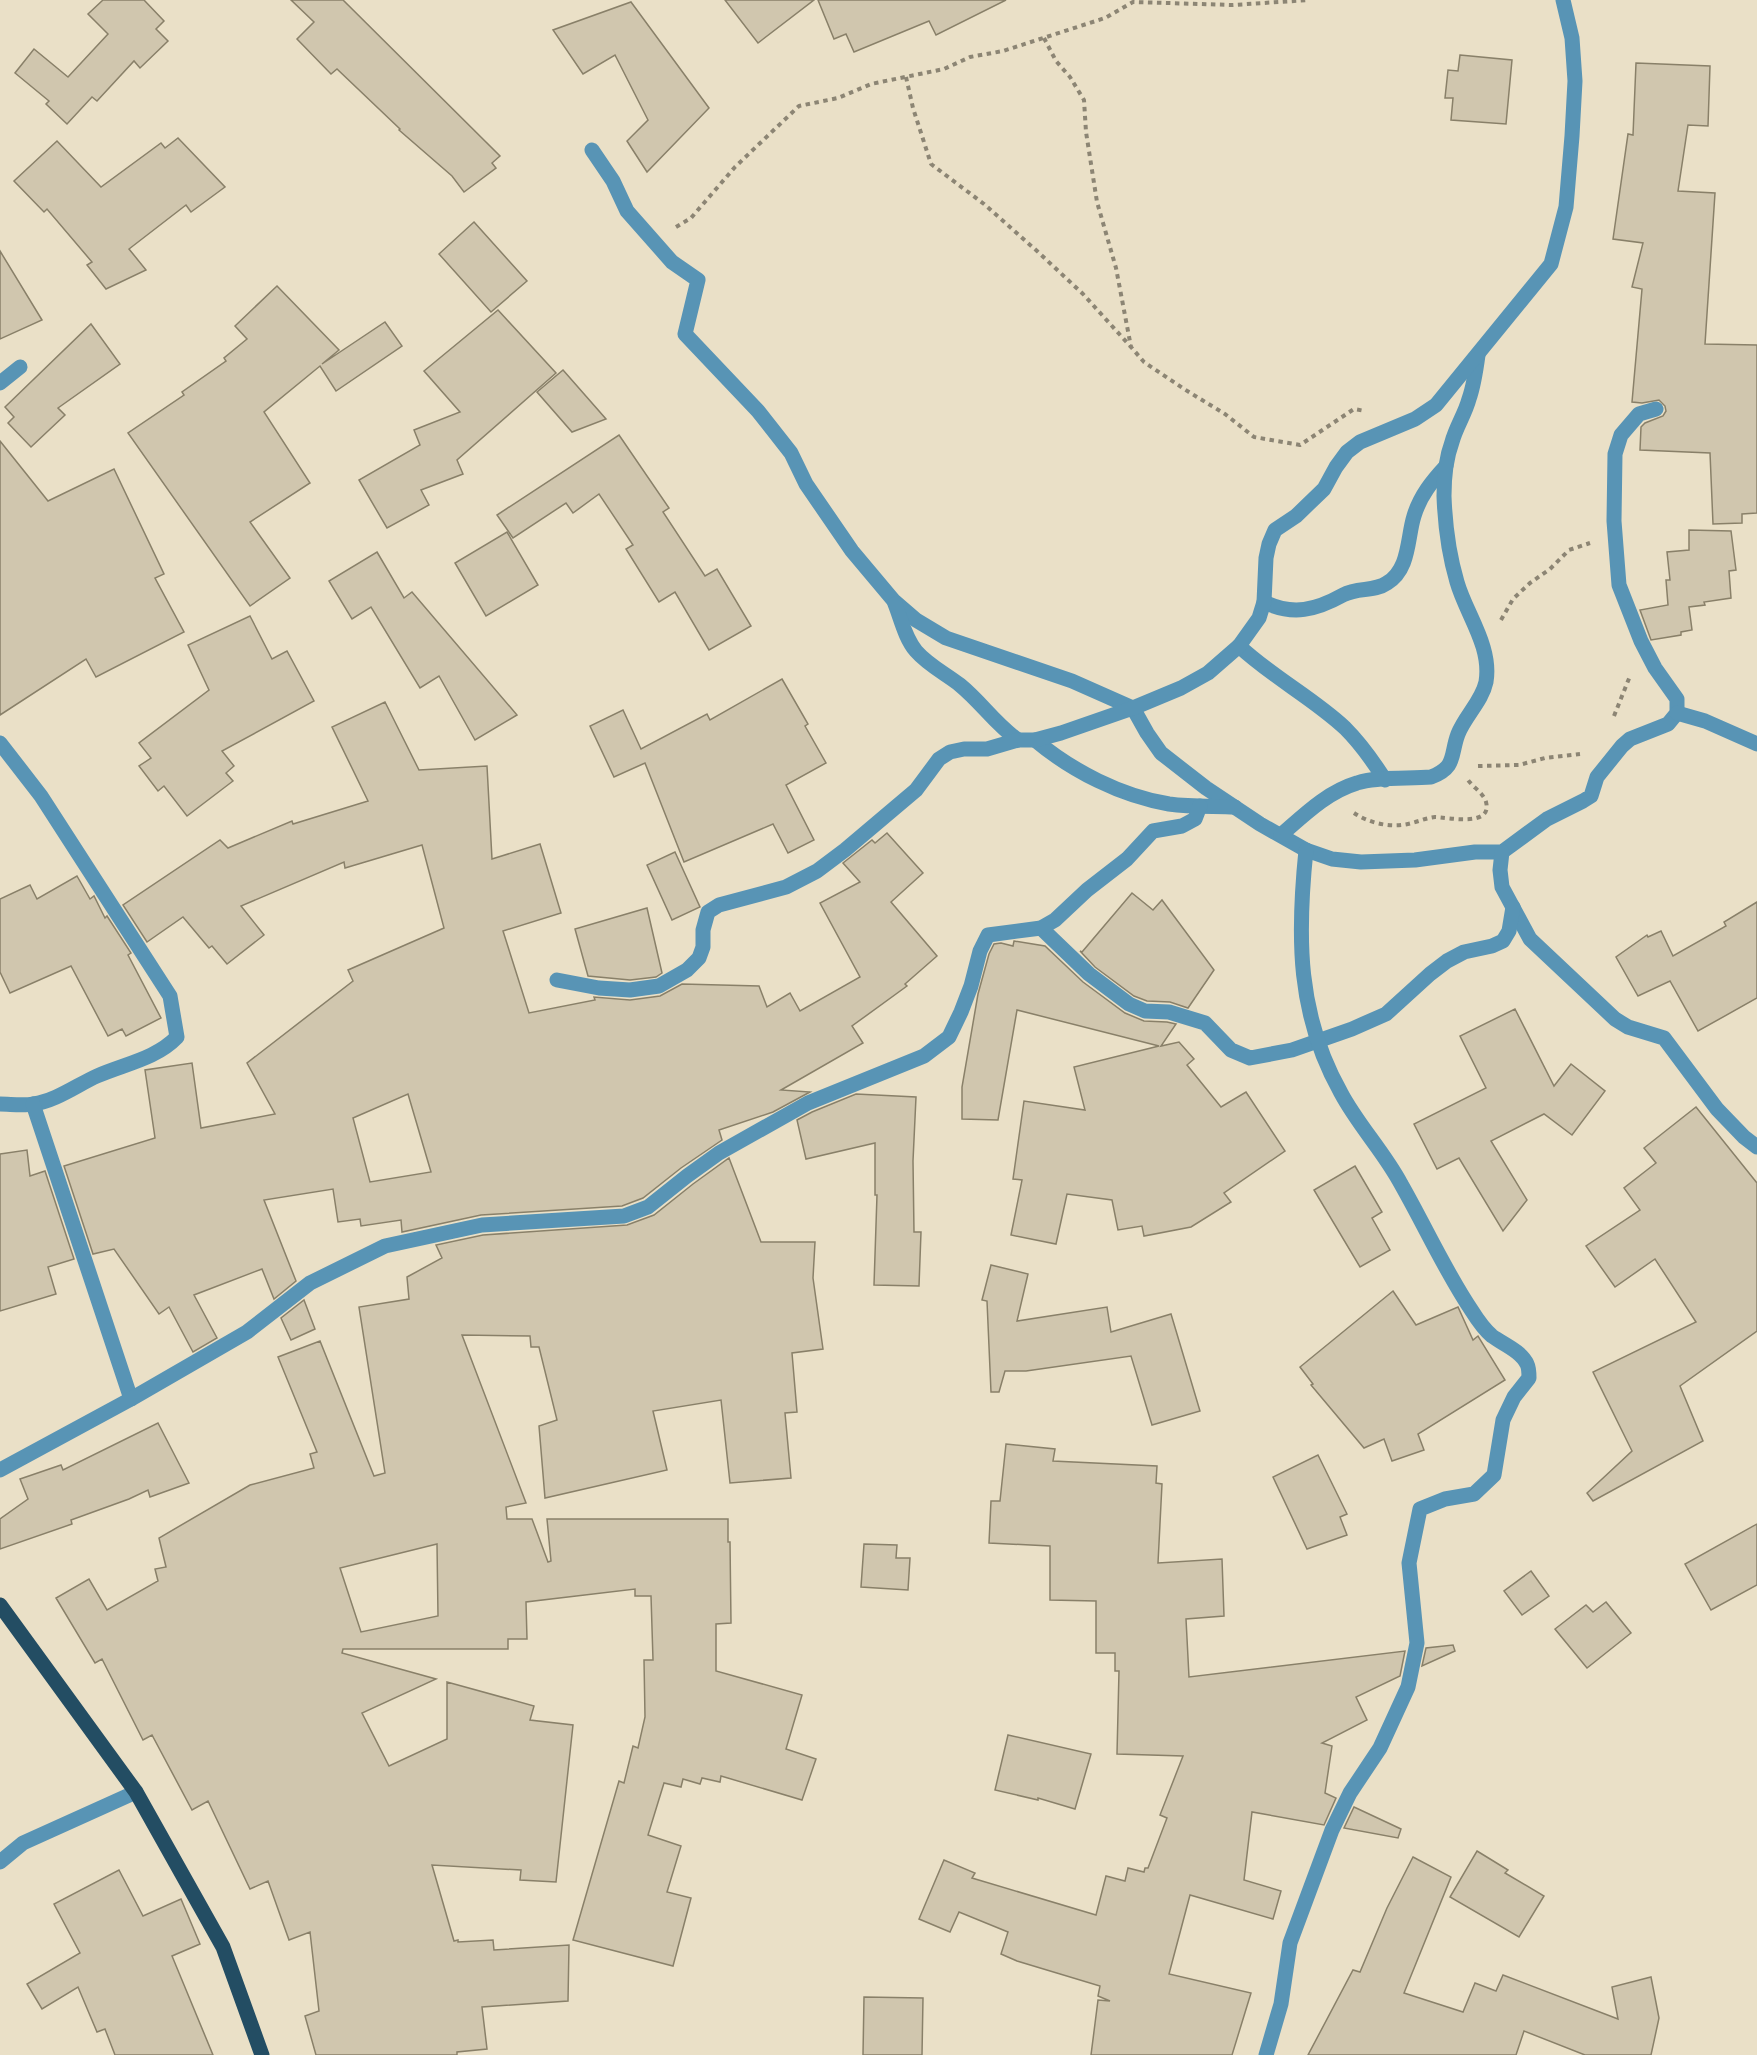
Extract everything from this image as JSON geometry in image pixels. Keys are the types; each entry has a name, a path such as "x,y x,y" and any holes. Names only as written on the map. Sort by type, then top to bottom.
{"main road":[{"path":"0,1605 136,1792 224,1947 262,2055"}],"street":[{"path":"557,980 599,988 630,990 659,986 687,970 699,958 703,947 703,930 708,912 719,905 750,895 786,887 817,871 916,790 939,759 945,755 964,749 987,749 1018,740 1035,740 1061,734 1133,708 1181,688 1208,673 1239,646 1259,618 1264,602 1266,558 1275,530 1296,516 1324,489 1347,452 1360,442 1415,419 1436,405 1551,264 1566,207 1575,81 1572,38 1563,0"},
{"path":"592,150 613,181 627,211 672,262 699,280 685,334 758,411 785,445 806,484 852,551 894,601 916,620 946,638 1072,681 1133,708 1161,753 1206,788 1260,824 1306,850 1332,859 1361,862 1397,861 1475,852 1502,852 1547,819 1591,796 1597,777 1622,746 1630,739 1668,724 1677,713 1677,699 1655,668 1641,641 1619,585 1616,543 1613,480 1615,454 1621,435 1639,414 1656,409"},
{"path":"1281,835 1317,804 1336,792 1359,782 1431,777 1442,773 1450,765 1462,724 1481,696 1486,682 1483,644 1464,602 1450,554 1444,495 1446,466 1452,441 1469,400 1478,354"},
{"path":"0,383 20,367"},
{"path":"1264,602 1277,608 1308,609 1328,603 1358,589 1378,588 1389,582 1404,561 1414,516 1428,484 1446,466"},
{"path":"894,601 915,650 930,664 960,685 1003,730 1018,740"},
{"path":"1239,646 1257,663 1344,727 1369,754 1384,780"},
{"path":"1677,713 1705,721 1757,744"},
{"path":"1035,740 1069,765 1100,782 1136,796 1169,804 1235,807"},
{"path":"0,742 41,796 170,996 177,1037 158,1052 97,1076 66,1092 33,1104 0,1104"},
{"path":"0,1470 131,1399 247,1332 310,1283 385,1246 482,1225 624,1216 648,1207 719,1153 808,1103 924,1056 949,1037 971,986 980,951 988,935 1041,928 1055,920 1087,890 1126,859 1153,831 1189,823 1196,819 1200,806"},
{"path":"1266,2055 1281,2004 1290,1943 1332,1830 1350,1793 1380,1748 1408,1687 1417,1643 1409,1563 1420,1509 1446,1499 1474,1494 1494,1475 1503,1420 1514,1397 1529,1378 1527,1364 1514,1350 1491,1335 1472,1313 1400,1182 1341,1094 1317,1042 1305,997 1302,950 1301,901 1306,850"},
{"path":"1502,852 1500,870 1502,887 1530,939 1615,1019 1628,1027 1664,1038 1718,1109 1744,1137 1757,1147"},
{"path":"1041,928 1089,974 1129,1004 1146,1011 1169,1012 1205,1023 1232,1050 1250,1058 1292,1050 1317,1042 1386,1014 1447,961 1464,952 1492,946 1503,941 1509,931 1513,907"},
{"path":"33,1104 131,1399"},
{"path":"0,1862 23,1844 136,1792"}],"path":[{"path":"658,247 673,229 691,218 735,167 799,106 838,98 871,84 944,69 970,57 1003,51 1105,18 1133,2 1233,5 1309,0"},
{"path":"1044,38 1056,61 1070,77 1084,100 1086,132 1097,202 1116,268 1131,347"},
{"path":"906,77 913,108 931,164 984,204 1037,251 1083,294 1144,362 1225,414 1254,437 1300,445 1354,409 1415,419"},
{"path":"1483,644 1498,626 1513,599 1569,550 1586,544 1616,543"},
{"path":"1610,725 1641,641"},
{"path":"1469,768 1480,765 1519,765 1545,758 1580,754"},
{"path":"1336,792 1355,814 1381,824 1394,826 1439,817 1464,821 1475,819 1486,809 1486,802 1468,780 1466,772"}],"building":[{"path":"103,0 144,0 164,21 156,29 168,41 140,68 134,61 97,101 92,97 67,124 46,104 49,101 15,73 34,49 68,77 108,34 88,14"},
{"path":"291,0 343,0 500,156 492,163 496,168 464,192 452,176 399,130 337,69 331,74 297,39 314,22"},
{"path":"725,0 814,0 758,43"},
{"path":"818,0 1006,0 936,35 929,21 854,52 846,34 834,39"},
{"path":"631,2 709,108 647,172 627,141 648,120 615,55 583,74 553,30"},
{"path":"1460,55 1512,60 1506,124 1451,120 1453,98 1445,98 1448,70 1458,71"},
{"path":"1636,63 1710,66 1708,126 1688,125 1678,191 1715,193 1705,344 1757,345 1757,513 1742,514 1742,523 1713,524 1710,453 1640,450 1641,427 1663,416 1666,411 1665,406 1659,400 1632,402 1642,289 1632,287 1643,243 1613,239 1628,134 1633,135"},
{"path":"178,138 225,187 191,212 186,205 129,249 146,270 106,289 87,265 92,262 47,209 44,212 14,181 57,141 101,187 161,143 165,148"},
{"path":"474,222 527,281 491,312 439,254"},
{"path":"0,251 42,320 0,339"},
{"path":"277,286 339,350 322,364 385,322 402,346 336,391 320,366 264,412 310,483 250,522 290,578 250,606 128,433 184,395 182,392 226,361 224,358 247,339 235,326"},
{"path":"498,310 556,373 457,460 463,474 421,490 429,505 387,528 359,480 420,445 414,430 460,412 424,371"},
{"path":"91,324 120,364 58,408 65,415 31,447 8,423 14,417 5,407"},
{"path":"563,370 606,419 572,432 537,392"},
{"path":"619,435 669,508 663,512 705,576 717,569 751,626 709,650 675,592 659,602 626,549 633,545 599,494 573,513 566,503 513,538 497,515"},
{"path":"0,441 48,501 114,469 164,574 155,578 184,632 96,677 86,659 0,715"},
{"path":"1689,530 1731,531 1736,570 1729,571 1731,598 1689,607 1692,630 1681,632 1681,635 1651,640 1640,610 1668,605 1666,580 1670,580 1667,552 1689,550"},
{"path":"507,532 538,585 486,616 455,563"},
{"path":"377,552 404,598 412,592 517,715 475,740 439,676 420,688 371,607 352,619 329,581"},
{"path":"250,616 272,659 287,651 314,701 222,751 234,766 226,773 233,781 187,816 164,786 158,791 139,766 151,758 139,743 209,690 188,645"},
{"path":"782,679 808,724 805,726 826,763 786,785 814,840 788,853 773,824 684,862 645,763 614,777 590,726 623,710 641,749 707,714 710,720"},
{"path":"385,702 419,770 487,766 492,859 540,844 561,913 503,931 529,1013 595,1000 594,997 630,1000 660,996 682,984 759,986 767,1007 790,993 800,1011 860,977 820,903 860,882 843,863 872,840 875,843 887,833 923,873 891,902 937,956 905,984 907,986 852,1026 863,1043 781,1090 810,1092 773,1112 719,1130 722,1140 643,1198 622,1206 481,1215 402,1232 401,1220 361,1226 360,1219 338,1222 333,1189 264,1200 296,1281 274,1299 262,1269 194,1295 217,1338 193,1352 169,1307 159,1314 114,1249 93,1254 64,1166 155,1138 145,1070 192,1063 201,1128 275,1114 247,1063 353,981 348,970 444,928 422,845 345,868 344,862 241,906 264,935 227,964 212,946 209,948 183,917 147,942 123,905 220,840 228,848 292,821 293,824 368,801 332,727","holes":["408,1094 431,1172 370,1182 353,1118"]},
{"path":"675,852 700,907 672,920 647,865"},
{"path":"77,876 90,899 94,896 105,918 107,916 131,953 128,955 161,1018 126,1036 122,1029 108,1036 71,966 10,993 0,972 0,899 30,885 37,899"},
{"path":"1132,893 1153,910 1162,900 1214,970 1188,1008 1170,1002 1147,1001 1134,996 1095,967 1080,951 1082,952"},
{"path":"1757,902 1757,998 1698,1031 1670,981 1638,996 1616,957 1647,935 1648,937 1661,931 1673,956 1726,926 1724,922"},
{"path":"647,908 662,973 656,977 630,980 588,976 575,929"},
{"path":"1014,941 1045,946 1083,982 1125,1013 1144,1021 1176,1024 1161,1046 1179,1042 1194,1059 1187,1065 1221,1107 1246,1092 1285,1151 1224,1193 1231,1202 1191,1227 1144,1236 1142,1226 1118,1230 1112,1200 1067,1194 1056,1244 1011,1235 1022,1180 1013,1179 1024,1101 1085,1110 1074,1067 1159,1046 1017,1010 998,1120 962,1119 962,1087 978,994 989,954 994,944 1013,946"},
{"path":"1515,1009 1554,1086 1571,1064 1605,1091 1572,1135 1544,1114 1491,1141 1527,1200 1503,1231 1459,1158 1437,1169 1414,1124 1486,1088 1460,1036"},
{"path":"856,1094 916,1097 913,1161 914,1232 921,1232 919,1286 874,1285 877,1195 875,1195 875,1143 806,1159 797,1120"},
{"path":"1696,1107 1757,1183 1757,1331 1680,1386 1703,1441 1593,1501 1587,1493 1632,1451 1593,1372 1696,1322 1655,1259 1615,1287 1586,1246 1640,1210 1624,1188 1656,1163 1644,1148"},
{"path":"27,1150 30,1176 45,1171 74,1259 48,1267 56,1294 0,1311 0,1154"},
{"path":"729,1158 761,1242 815,1242 813,1278 823,1349 792,1353 797,1412 785,1413 791,1478 730,1483 721,1400 653,1411 667,1470 545,1498 539,1426 557,1420 539,1347 531,1347 530,1336 462,1335 526,1503 506,1507 507,1519 532,1519 548,1562 551,1561 547,1519 728,1519 731,1623 716,1624 716,1671 802,1695 786,1749 816,1759 802,1800 721,1776 720,1782 702,1778 700,1784 683,1779 681,1787 664,1783 648,1835 681,1846 667,1892 691,1898 673,1966 573,1940 619,1781 624,1783 633,1746 638,1748 645,1717 644,1660 653,1660 651,1596 635,1596 635,1589 526,1602 527,1639 508,1639 508,1649 343,1649 342,1653 436,1679 362,1713 389,1766 447,1739 447,1682 534,1706 530,1720 573,1725 556,1882 520,1880 521,1870 432,1865 454,1941 493,1940 494,1950 569,1945 568,2001 482,2007 487,2049 457,2052 457,2055 316,2055 305,2016 319,2011 310,1932 289,1940 268,1881 250,1889 208,1801 192,1810 152,1735 143,1740 102,1659 95,1663 56,1598 89,1579 107,1610 158,1581 155,1569 166,1567 159,1538 250,1485 314,1468 310,1454 317,1452 278,1357 320,1341 374,1476 385,1473 359,1307 409,1299 407,1277 442,1258 436,1245 483,1235 627,1225 654,1215","holes":["437,1544 438,1616 361,1632 340,1568"]},
{"path":"1355,1166 1382,1212 1372,1218 1390,1250 1360,1267 1314,1190"},
{"path":"991,1265 1028,1274 1017,1321 1107,1307 1111,1332 1171,1314 1200,1411 1152,1425 1131,1356 1026,1371 1005,1371 999,1392 991,1392 987,1301 982,1300"},
{"path":"1393,1291 1416,1325 1458,1307 1473,1340 1478,1336 1505,1380 1418,1434 1424,1450 1392,1461 1384,1439 1364,1448 1311,1385 1313,1384 1300,1367"},
{"path":"304,1300 315,1329 291,1340 281,1318"},
{"path":"158,1423 189,1483 150,1497 148,1490 71,1520 72,1524 0,1549 0,1519 28,1499 20,1479 61,1465 63,1470"},
{"path":"1006,1444 1055,1449 1053,1461 1157,1466 1156,1483 1162,1484 1158,1563 1222,1559 1224,1616 1186,1619 1189,1677 1405,1651 1400,1676 1356,1697 1367,1720 1322,1743 1332,1746 1325,1793 1336,1798 1324,1825 1252,1812 1244,1880 1281,1891 1273,1919 1190,1895 1169,1974 1251,1993 1232,2055 1091,2055 1098,2000 1110,2001 1098,1996 1100,1986 1001,1954 1008,1932 959,1912 950,1932 919,1919 944,1860 975,1873 972,1878 1096,1915 1106,1876 1125,1881 1128,1868 1144,1872 1145,1868 1148,1868 1167,1818 1160,1815 1183,1756 1117,1754 1119,1671 1115,1671 1115,1653 1096,1653 1096,1601 1050,1600 1050,1546 989,1543 991,1501 1000,1501"},
{"path":"1318,1455 1347,1514 1340,1517 1347,1535 1307,1549 1273,1477"},
{"path":"1757,1524 1757,1585 1711,1610 1685,1564"},
{"path":"864,1544 897,1545 896,1558 910,1558 908,1590 861,1587"},
{"path":"1531,1571 1549,1596 1522,1615 1504,1591"},
{"path":"1606,1602 1631,1633 1587,1668 1555,1629 1586,1605 1593,1612"},
{"path":"1453,1645 1455,1651 1422,1666 1426,1648"},
{"path":"1008,1735 1091,1754 1075,1809 1038,1798 1038,1800 995,1790"},
{"path":"1354,1807 1401,1829 1398,1838 1344,1828"},
{"path":"1477,1851 1508,1870 1505,1873 1544,1896 1519,1937 1450,1897"},
{"path":"1413,1857 1451,1877 1404,1993 1463,2012 1475,1983 1496,1991 1503,1975 1618,2019 1612,1987 1651,1977 1659,2018 1651,2055 1585,2055 1524,2031 1516,2055 1308,2055 1353,1970 1360,1972 1387,1908"},
{"path":"119,1870 143,1916 181,1899 200,1944 172,1956 213,2055 115,2055 105,2029 97,2032 78,1987 42,2009 27,1984 80,1953 54,1904"},
{"path":"864,1997 923,1998 922,2055 863,2055"}]}
